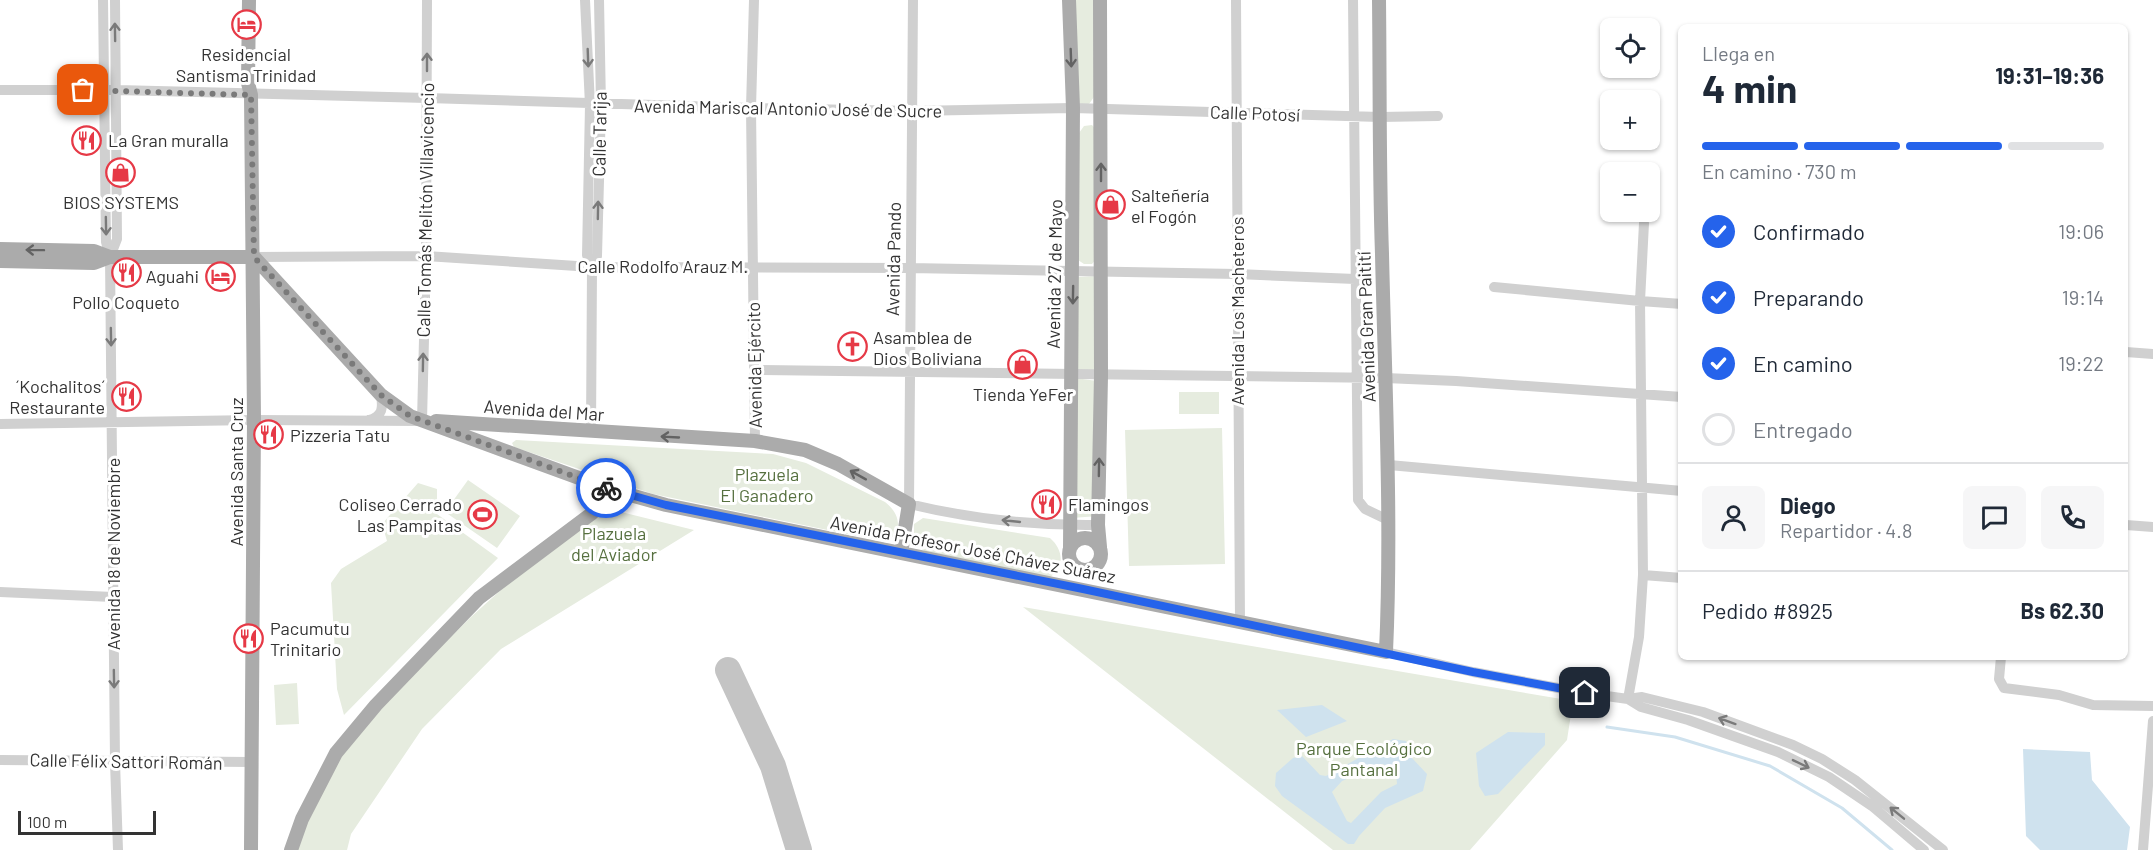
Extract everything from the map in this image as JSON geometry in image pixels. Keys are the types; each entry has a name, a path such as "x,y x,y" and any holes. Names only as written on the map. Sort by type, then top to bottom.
{"main road":[{"name":"Avenida Santa Cruz","path":"249,0 248,83 251,95 254,257 251,850"},
{"name":"Avenida Santa Cruz","path":"251,95 256,85 257,0"},
{"name":"Avenida 27 de Mayo","path":"1070,0 1073,108 1070,549"},
{"path":"1100,0 1101,376 1098,525 1100,547 1101,558 1092,569 1081,570 1072,564 1069,555 1076,540 1087,538 1100,547"},
{"name":"Avenida Gran Paitití","path":"1379,0 1380,198 1389,465 1386,652"},
{"path":"0,249 94,251 110,257 254,257"},
{"path":"0,261 94,263 110,257"},
{"name":"Avenida Profesor José Chávez Suárez","path":"254,257 381,395 410,416 609,489 666,505 1386,652"},
{"name":"Avenida del Mar","path":"422,421 755,441 805,450 838,464 909,504"},
{"path":"497,448 491,442 490,431 504,425"},
{"path":"291,850 318,784 336,753 359,724 479,598 591,514 600,506 609,489"},
{"name":"Avenida Pando","path":"901,553 909,504"},
{"path":"1083,589 1086,570"}],"street":[{"name":"Avenida 18 de Noviembre","path":"103,0 106,242 110,257 115,762 118,850"},
{"name":"Avenida 18 de Noviembre","path":"110,257 117,239 115,0"},
{"name":"Calle Tomás Melitón Villavicencio","path":"422,421 426,256 427,0"},
{"name":"Calle Tarija","path":"585,0 595,105"},
{"name":"Calle Tarija","path":"591,432 592,267 597,256 595,105 599,0"},
{"name":"Avenida Ejército","path":"754,0 751,108 755,441"},
{"name":"Avenida Pando","path":"909,504 913,0"},
{"name":"Avenida Los Macheteros","path":"1236,0 1240,622"},
{"path":"1353,0 1358,500 1365,509 1388,520"},
{"name":"Avenida Mariscal Antonio José de Sucre","path":"0,90 117,90 595,105 913,111 1073,108"},
{"name":"Calle Potosí","path":"1073,108 1380,117 1438,116"},
{"path":"1628,699 1639,637 1643,575 1641,301 1644,223"},
{"name":"Calle Rodolfo Arauz M.","path":"254,257 426,256 592,267 910,268 1237,274 1355,279"},
{"path":"1494,287 1678,304"},
{"path":"2128,352 2153,354"},
{"path":"754,370 910,374 1385,378 1678,397"},
{"path":"366,420 376,418 381,413 383,406 381,395"},
{"name":"Avenida del Mar","path":"0,424 254,420 422,421"},
{"path":"1389,465 1678,491"},
{"name":"Avenida del Mar","path":"909,504 956,515 1046,525 1098,525"},
{"path":"2128,525 2153,527"},
{"path":"1643,575 1678,578"},
{"path":"0,592 113,597"},
{"path":"1386,652 1473,672 1628,699 1642,697 1702,712 1793,745 1855,780 1942,850"},
{"path":"2001,660 1998,679 2004,688 2060,695 2093,705 2153,706"},
{"path":"1628,699 1641,707 1688,720 1778,752 1829,777 1872,806 1924,850"},
{"path":"2142,850 2153,721"},
{"name":"Calle Félix Sattori Román","path":"0,760 252,762"}],"green space":[{"path":"1074,0 1094,0 1094,97 1089,104 1077,102"},
{"path":"1092,125 1098,132 1096,259 1092,264 1084,264 1078,260 1079,133 1084,126"},
{"path":"1097,276 1098,371 1074,370 1077,277"},
{"path":"1075,378 1097,381 1098,516 1072,518"},
{"path":"1179,392 1219,392 1219,414 1179,414"},
{"path":"1222,428 1225,564 1129,566 1125,430"},
{"name":"Plazuela El Ganadero","path":"516,440 773,454 806,463 885,502 896,516 898,534 887,540 866,538 653,494 514,447 512,443"},
{"name":"Coliseo Cerrado Las Pampitas","path":"468,480 520,516 497,548 445,512"},
{"path":"418,483 437,489 437,514 498,558 344,715 337,689 331,583 341,569 387,541 382,524"},
{"name":"Plazuela del Aviador","path":"609,509 694,530 501,649 422,729 351,834 347,850 296,850 306,819 341,754 378,708 472,616 531,563"},
{"path":"923,518 1050,538 1059,549 1059,567 1056,572 1044,580 928,554 914,543 914,524"},
{"name":"Parque Ecológico Pantanal","path":"1023,607 1573,701 1567,740 1470,850 1333,850"},
{"path":"297,683 299,724 276,725 274,685"}],"water":[{"path":"1322,705 1347,721 1306,737 1277,710"},
{"path":"1508,732 1545,733 1545,745 1498,794 1485,796 1479,786 1476,753"},
{"path":"1393,739 1406,741 1411,757 1427,774 1423,791 1385,808 1354,844 1348,844 1282,796 1275,786 1276,773 1293,758 1302,756 1320,775 1326,776","holes":["1383,764 1396,772 1397,784 1381,792 1351,823 1347,821 1332,792 1342,781"]},
{"path":"2023,749 2090,752 2092,780 2130,827 2127,850 2040,850 2026,836"}],"waterway":[{"path":"1607,727 1675,737 1770,766 1842,808 1892,850"}],"taxiway":[{"path":"728,670 773,766 799,850"}],"way so far":[{"path":"83,90 251,95 254,257 381,395 410,416 606,488"}],"place":[{"name":"Residencial Santisma Trinidad","path":"246,25"},
{"name":"La Gran muralla","path":"87,140"},
{"name":"BIOS SYSTEMS","path":"121,173"},
{"name":"Salteñería el Fogón","path":"1110,205"},
{"name":"Pollo Coqueto","path":"126,273"},
{"name":"Aguahi","path":"220,276"},
{"name":"Asamblea de Dios Boliviana","path":"852,347"},
{"name":"Tienda YeFer","path":"1023,365"},
{"name":"´Kochalitos´ Restaurante","path":"126,396"},
{"name":"Pizzeria Tatu","path":"269,435"},
{"name":"Flamingos","path":"1047,504"},
{"name":"Coliseo Cerrado Las Pampitas","path":"483,514"},
{"name":"Pacumutu Trinitario","path":"249,638"}],"route":[{"path":"606,488 666,505 1083,589 1473,672 1585,693"}]}
